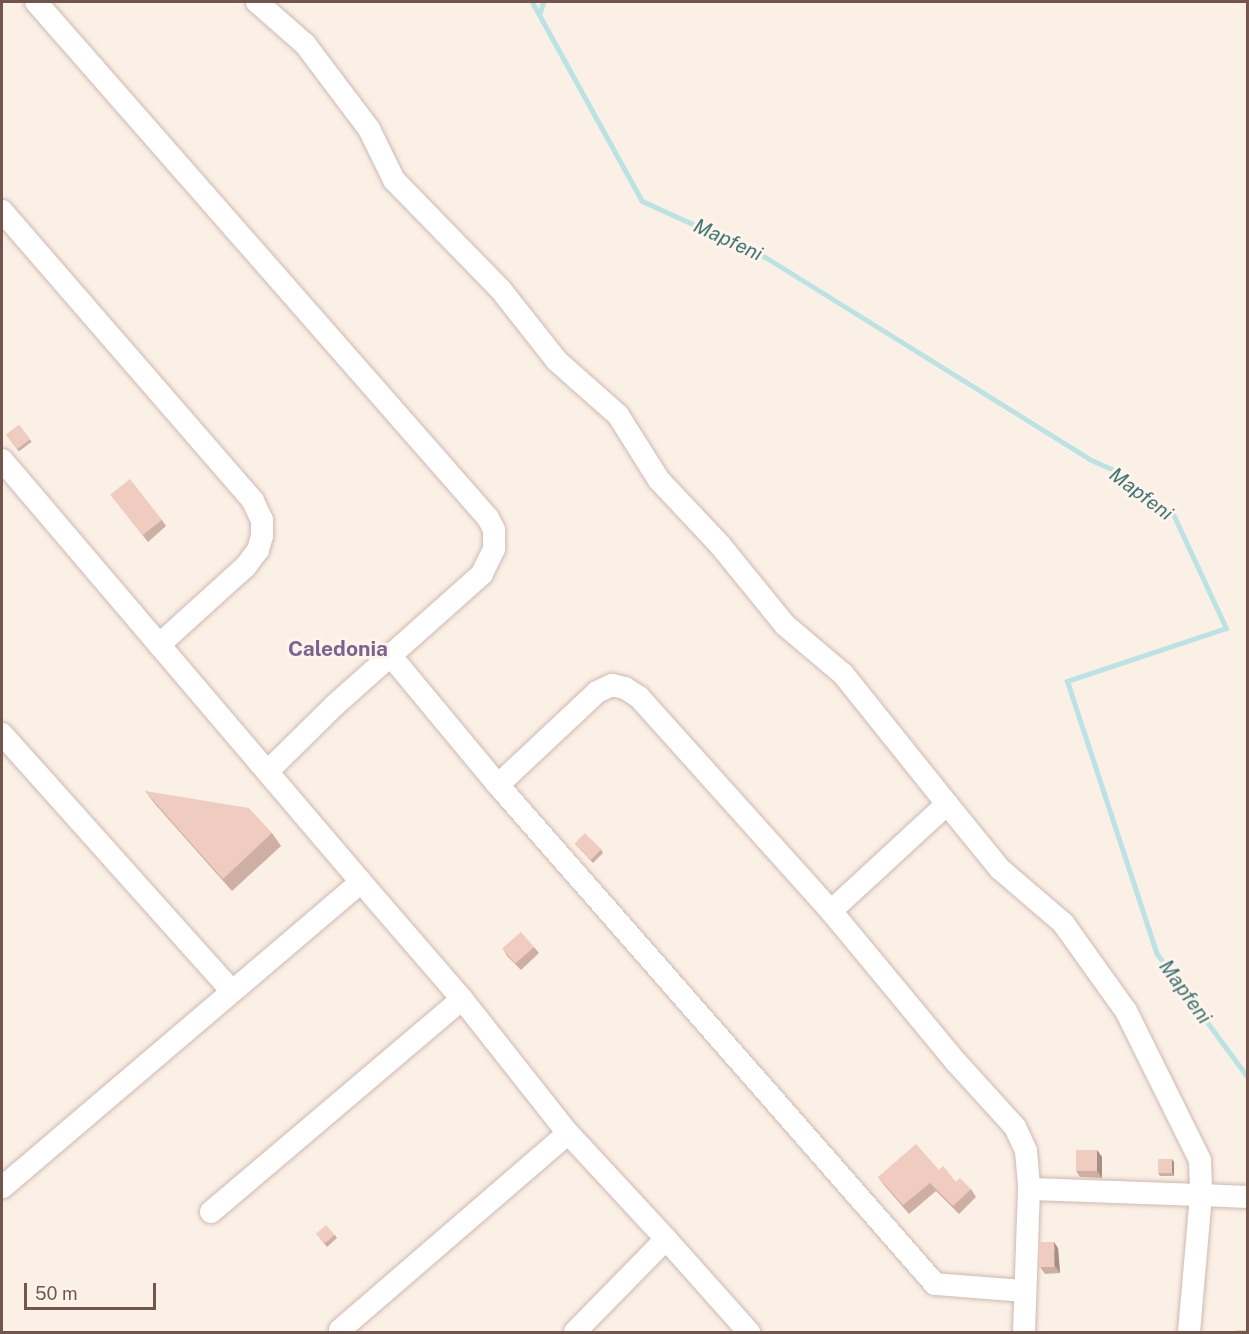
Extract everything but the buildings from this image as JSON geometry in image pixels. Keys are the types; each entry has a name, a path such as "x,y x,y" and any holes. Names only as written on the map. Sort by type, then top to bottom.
{"street":[{"path":"36,2 488,518 494,530 495,539 490,561 482,574 390,655 267,772"},
{"path":"257,2 305,44 369,129 394,180 501,290 557,361 618,415 659,480 720,545 785,625 843,674 1000,869 1063,923 1126,1011 1200,1160 1201,1195 1189,1332"},
{"path":"2,211 253,501 262,520 262,536 258,550 245,567 159,645"},
{"path":"2,460 462,999 568,1133 749,1332"},
{"path":"390,655 498,784 935,1284 1024,1291"},
{"path":"498,784 597,692 612,685 625,688 639,697 831,911 956,1062 1015,1127 1026,1150 1029,1190 1024,1332"},
{"path":"2,734 232,991"},
{"path":"831,911 947,804"},
{"path":"2,1187 361,882"},
{"path":"211,1212 462,999"},
{"path":"340,1330 568,1133"},
{"path":"1029,1190 1248,1197"},
{"path":"575,1332 666,1239"}],"waterway":[{"name":"Mapfeni","path":"532,2 642,201 765,257 1089,459 1118,472 1173,514 1226,628 1067,681 1157,954 1248,1078"},
{"path":"540,12 543,2"}],"district":[{"name":"Caledonia","path":"338,649"}]}
